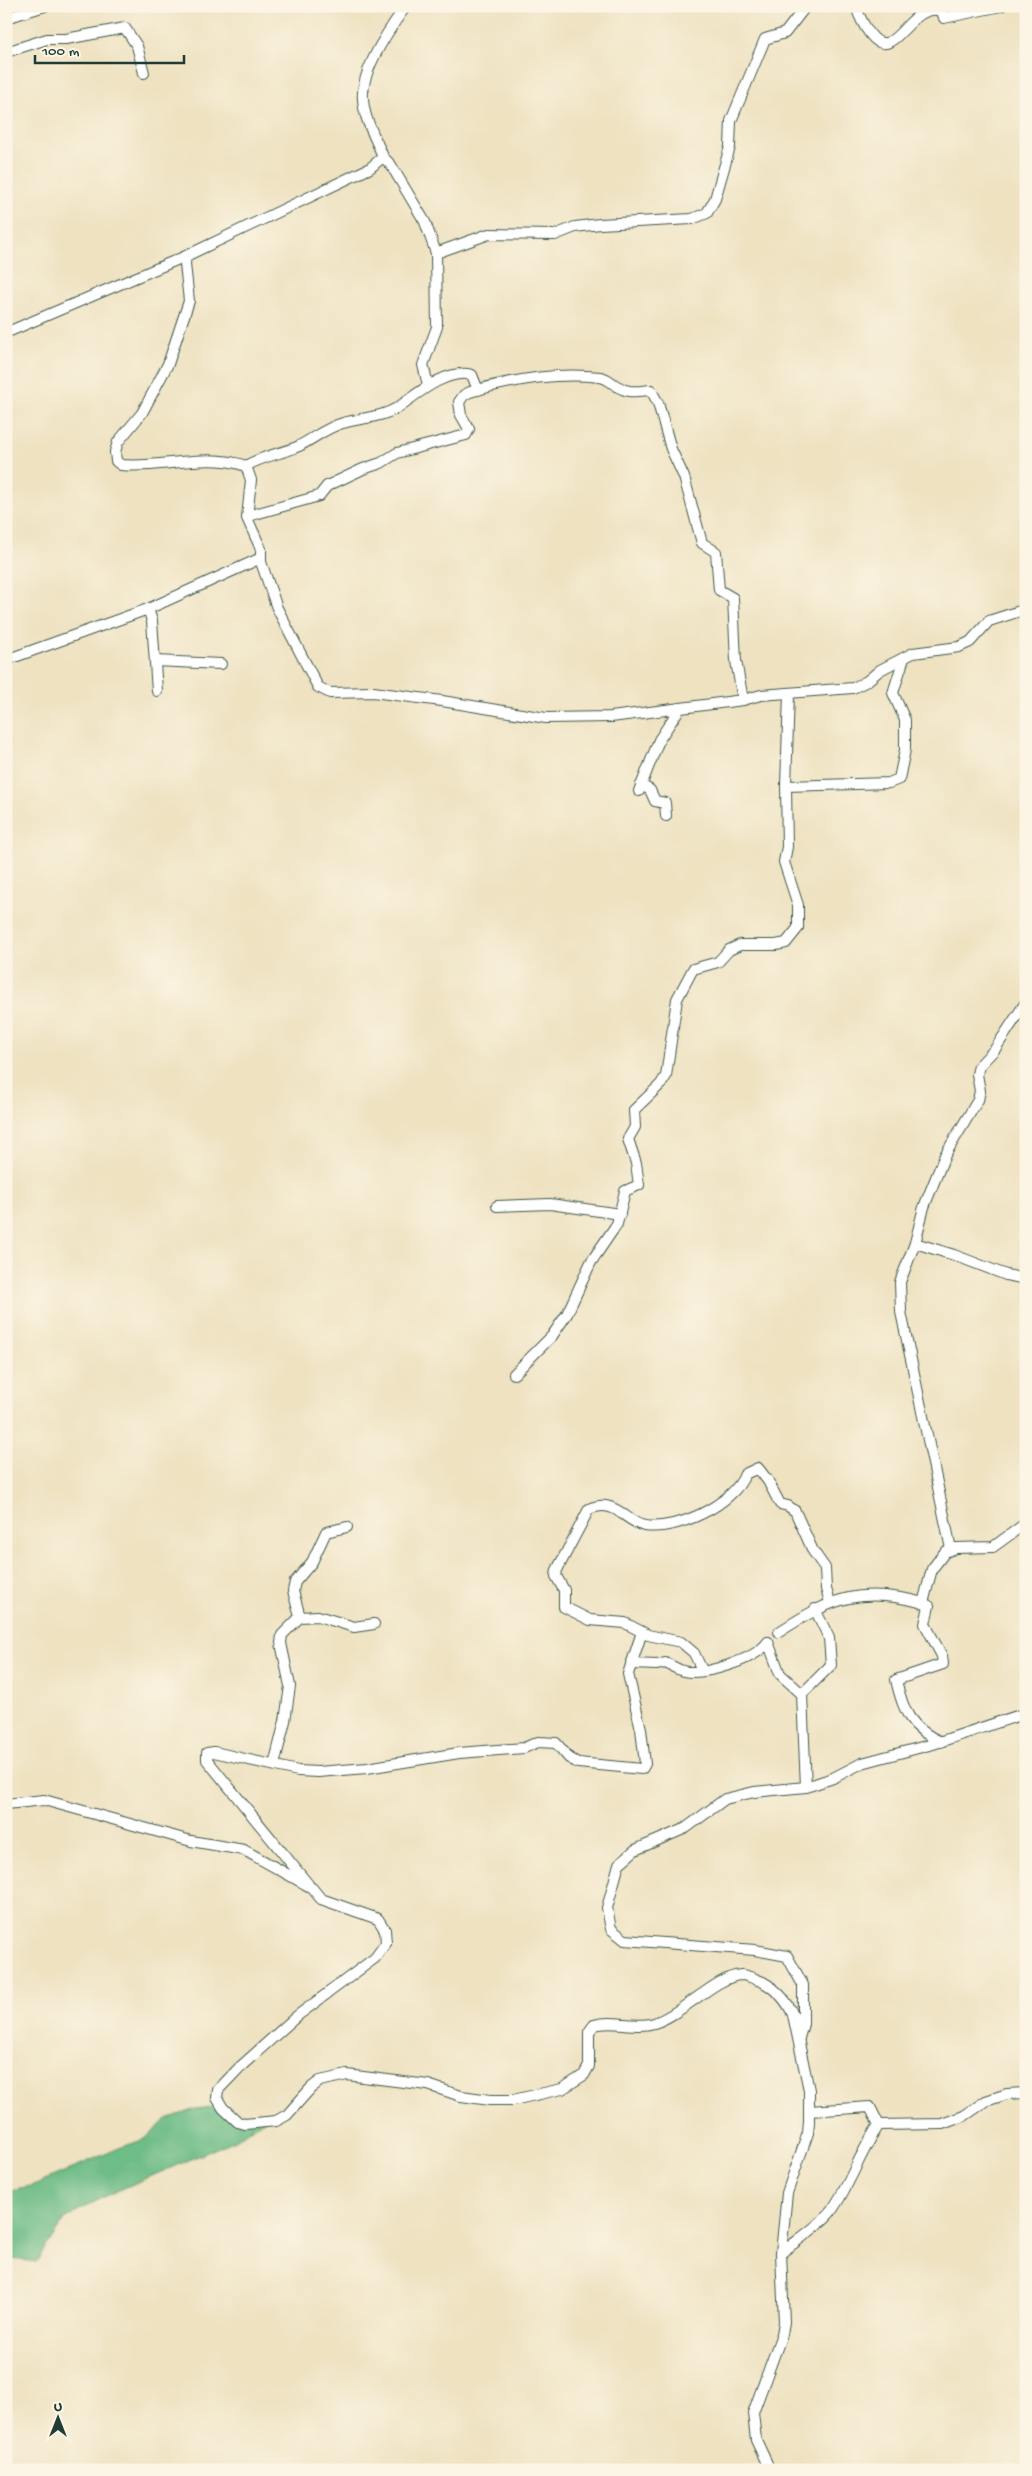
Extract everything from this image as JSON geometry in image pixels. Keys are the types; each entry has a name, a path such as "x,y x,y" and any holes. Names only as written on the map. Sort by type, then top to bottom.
{"street":[{"path":"6,18 45,6"},
{"path":"406,6 367,74 362,98 367,121 384,157 425,222 436,253 437,327 422,365 428,385"},
{"path":"436,253 489,234 555,235 575,227 692,219 707,214 715,199 730,147 730,121 765,39 784,32 806,6"},
{"path":"856,6 866,29 875,41 882,44 889,43 902,26 928,10 942,11 944,18 1001,6"},
{"path":"6,52 47,39 66,39 126,28 137,46 144,73"},
{"path":"10,331 186,256 370,168 384,157"},
{"path":"186,256 189,301 168,364 142,413 118,442 115,452 116,461 121,465 192,460 236,463 246,466 254,461 300,445 340,424 386,413 428,385 455,375 468,374 473,376 478,390"},
{"path":"248,516 321,496 327,486 363,469 381,463 397,453 466,435 469,429 462,415 459,402 464,395 478,390 526,380 585,376 604,378 618,387 631,392 653,390 670,449 684,477 702,543 716,552 718,590 733,598 736,661 743,700"},
{"path":"246,466 251,480 247,518 261,549 261,558 277,608 318,687 330,694 373,692 546,718 611,717 761,696 853,688 913,653 959,647 970,642 989,621 1026,609"},
{"path":"6,660 148,609 261,558"},
{"path":"148,609 152,621 157,691"},
{"path":"786,786 889,783 899,779 905,750 905,720 893,693 904,658"},
{"path":"155,661 221,664"},
{"path":"514,1374 559,1327 591,1262 614,1229 626,1189 639,1186 638,1168 628,1139 635,1127 634,1110 661,1084 666,1076 677,999 693,969 718,962 729,950 740,945 776,945 786,943 798,928 798,905 784,862 787,848 786,786 790,693"},
{"path":"666,816 665,802 655,801 650,790 640,788 659,740 680,708"},
{"path":"951,1549 899,1302 904,1269 916,1243 924,1207 941,1165 978,1100 980,1091 977,1074 979,1066 995,1049 1026,1002"},
{"path":"497,1206 550,1204 620,1214"},
{"path":"916,1243 960,1257 1006,1275 1026,1279"},
{"path":"702,1670 694,1654 681,1642 642,1632 625,1622 582,1618 563,1604 564,1590 556,1576 557,1570 586,1513 595,1506 603,1506 625,1514 646,1526 686,1522 738,1488 745,1474 755,1469 762,1472 780,1504 792,1507 795,1511 813,1550 825,1568 826,1589 830,1602"},
{"path":"924,1603 932,1569 939,1557 951,1549 993,1547 1026,1522"},
{"path":"300,1617 294,1596 295,1582 312,1562 326,1532 347,1527"},
{"path":"779,1632 815,1609 830,1602 876,1594 924,1603 929,1606 925,1624 942,1656 943,1664 896,1680 907,1716 925,1735 941,1742"},
{"path":"802,1694 831,1665 829,1638 815,1609"},
{"path":"274,1765 285,1721 290,1686 281,1643 282,1635 300,1617 318,1616 354,1627 374,1624"},
{"path":"642,1632 628,1674 644,1748 645,1764 642,1769 578,1763 569,1758 556,1743 546,1742 524,1748 459,1752 351,1770 307,1772 214,1752 207,1753 205,1757 321,1899 378,1920 385,1930 386,1943 375,1958 297,2016 239,2068 218,2090 217,2098 223,2108 238,2122 245,2124 276,2121 287,2115 310,2088 320,2081 347,2075 428,2085 461,2096 490,2100 513,2100 562,2089 584,2075 589,2066 589,2032 594,2025 608,2022 632,2026 653,2023 668,2018 724,1980 741,1975 756,1979 774,1988 789,2006 799,2038 808,2090 808,2133 787,2193 781,2253 784,2322 782,2334 753,2413 756,2440 770,2470"},
{"path":"631,1664 657,1665 665,1662 682,1671 712,1670 755,1654 768,1642 780,1674 802,1694 806,1787"},
{"path":"799,2038 803,2024 803,1985 787,1956 755,1950 625,1940 611,1929 607,1908 619,1864 635,1850 686,1828 725,1799 754,1792 806,1787 833,1778 862,1763 941,1742 1026,1713"},
{"path":"6,1804 44,1800 191,1841 244,1850 312,1888"},
{"path":"879,2125 942,2124 964,2116 986,2101 1007,2094 1026,2094"},
{"path":"808,2111 870,2107 879,2125"},
{"path":"781,2253 830,2212 854,2175 861,2154 879,2125"}],"green space":[{"path":"214,2107 238,2118 273,2114 233,2141 103,2197 64,2220 36,2262 6,2258 6,2191 31,2186 119,2148 145,2139 167,2119 195,2109"}]}
